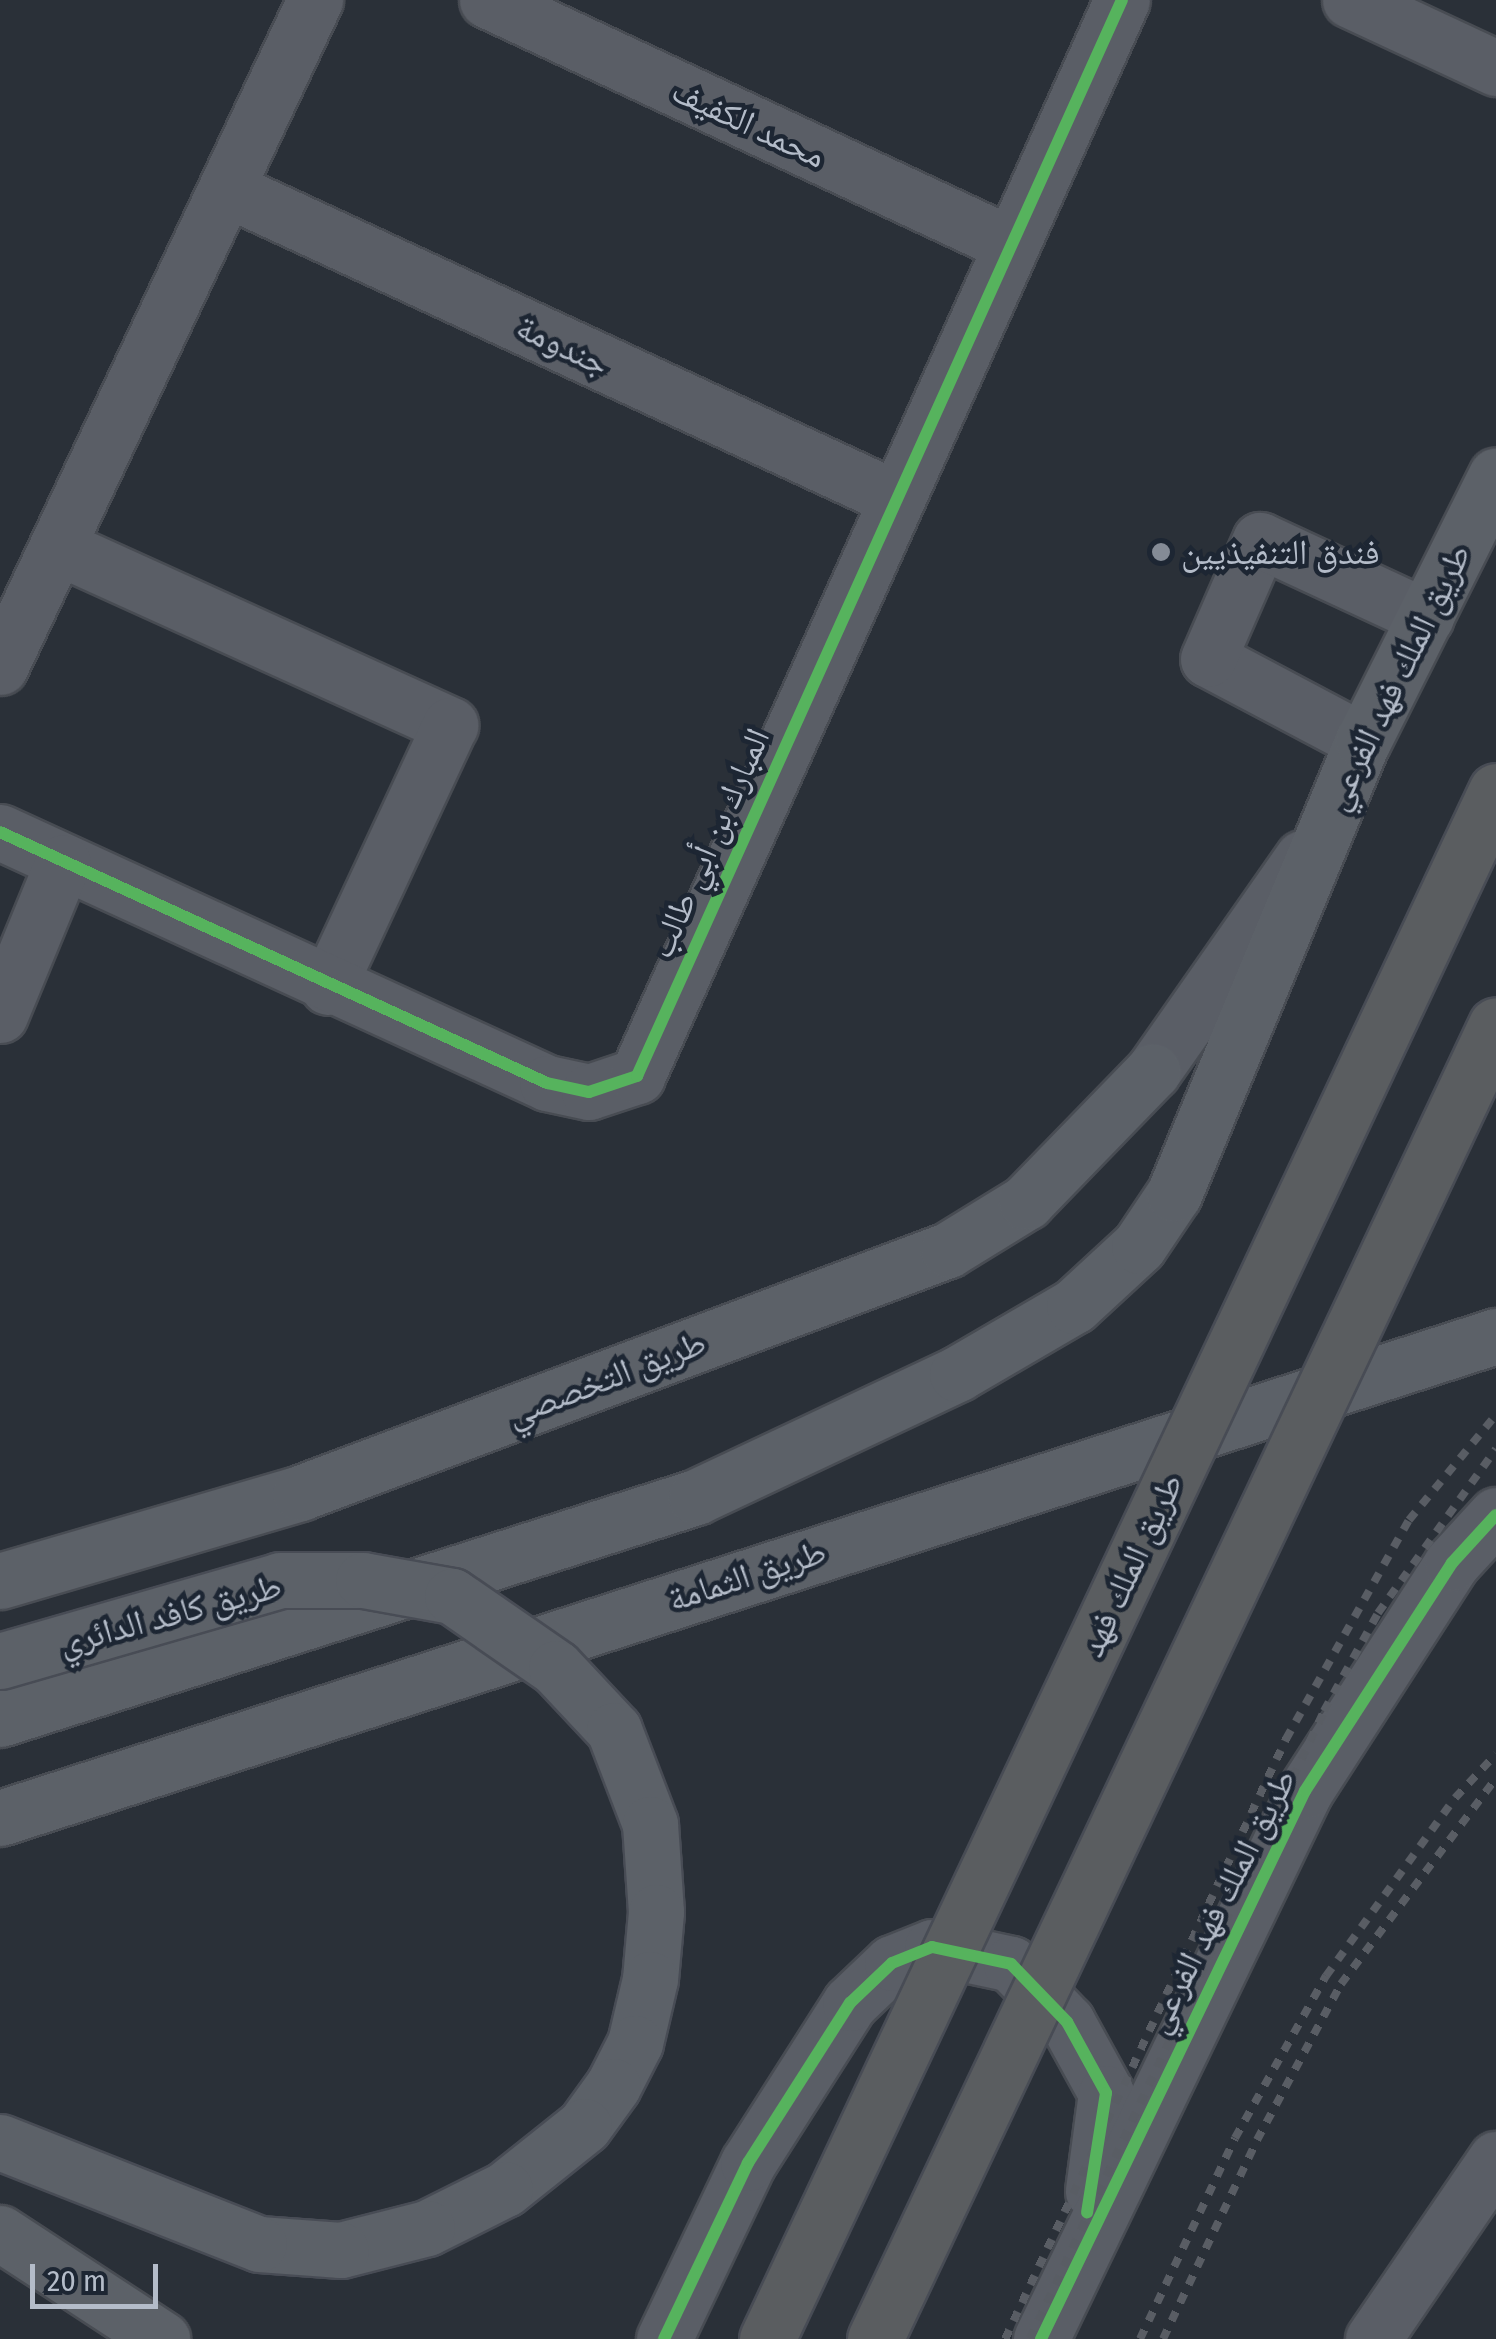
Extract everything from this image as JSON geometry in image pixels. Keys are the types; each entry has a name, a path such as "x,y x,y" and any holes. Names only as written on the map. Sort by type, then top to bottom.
{"highway":[{"name":"طريق الملك فهد","path":"767,2339 1496,791"},
{"path":"875,2339 1496,1026"}],"main road":[{"name":"طريق الملك فهد الفرعي","path":"1344,798 1364,741 1496,476"},
{"path":"0,1719 696,1497 1043,1328 1138,1246 1200,1141 1344,798"},
{"name":"طريق التخصصي","path":"0,1581 300,1493 948,1250 1026,1202 1153,1071"},
{"name":"طريق الثمامة","path":"0,1818 1496,1336"},
{"name":"طريق كافد الدائري","path":"0,1661 280,1580 363,1580 452,1596 556,1668 614,1730 650,1824 656,1912 650,1979 635,2043 613,2086 584,2126 506,2189 427,2228 341,2250 259,2244 0,2142"},
{"path":"0,2232 144,2330"}],"street":[{"path":"0,667 229,190 315,0"},
{"name":"محمد الكفيف","path":"487,0 1012,245"},
{"name":"المبارك بن أبي طالب","path":"0,832 328,987 572,1091 605,1090 637,1076 1122,0"},
{"path":"1350,0 1496,68"},
{"name":"جندومة","path":"229,190 897,499"},
{"path":"1364,741 1208,660 1260,540 1426,617"},
{"path":"58,547 450,725 328,987"},
{"name":"طريق الملك فهد الفرعي","path":"1153,1071 1344,798"},
{"path":"0,1016 63,862"},
{"name":"طريق الملك فهد الفرعي","path":"1040,2339 1305,1791 1452,1563 1496,1515"},
{"path":"664,2339 748,2163 850,2003 892,1963 932,1947 1010,1964 1068,2022 1106,2093 1098,2170 1075,2262"},
{"path":"1372,2339 1496,2158"}],"railway":[{"path":"1005,2339 1286,1739 1409,1520 1496,1415"},
{"path":"1030,2339 1324,1711 1378,1613 1496,1449"},
{"path":"1140,2339 1235,2138 1326,1976 1455,1798 1496,1754"},
{"path":"1163,2339 1257,2140 1341,1984 1496,1778"}],"cycle path":[{"path":"0,832 547,1083 589,1092 637,1076 1122,0"},
{"path":"1041,2339 1305,1791 1452,1563 1496,1515"},
{"path":"664,2339 748,2163 850,2003 892,1963 932,1947 1011,1964 1067,2022 1106,2093 1087,2213"}],"place":[{"name":"فندق التنفيذيين","path":"1161,552"}]}
